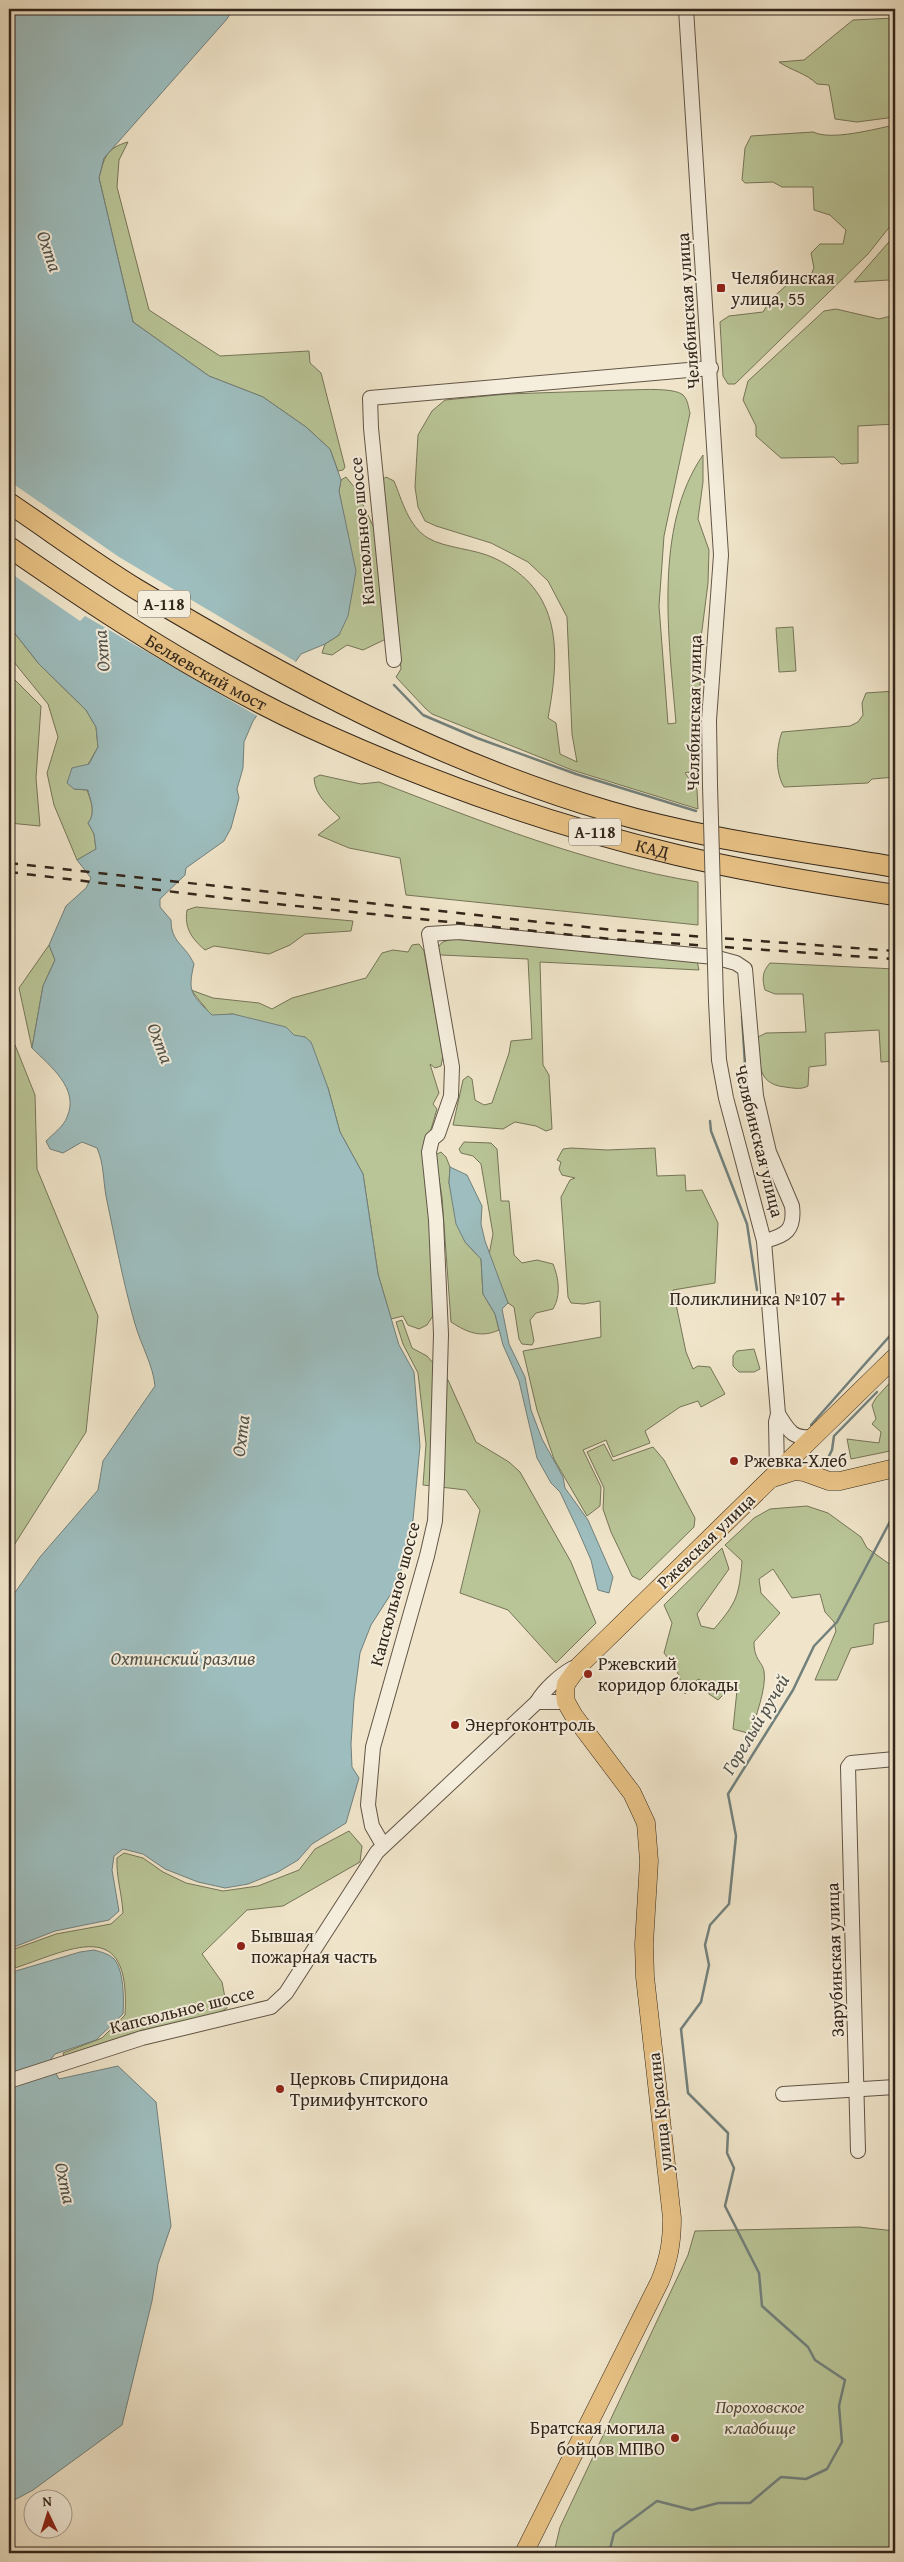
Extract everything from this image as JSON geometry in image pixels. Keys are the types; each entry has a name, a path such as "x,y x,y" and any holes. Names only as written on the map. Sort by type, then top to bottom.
{"highway":[{"name":"Беляевский мост","path":"9,503 136,589 324,696"},
{"name":"Беляевский мост","path":"9,547 88,602 199,669 306,726"},
{"name":"КАД","path":"324,696 429,746 541,789 610,812 710,835 895,867"},
{"name":"КАД","path":"306,726 419,773 548,818 675,854 815,883 895,895"}],"main road":[{"name":"Ржевская улица","path":"579,1666 895,1357"},
{"path":"774,1475 795,1471 804,1472 824,1480 840,1481 895,1468"},
{"path":"566,1702 566,1684 579,1666"},
{"name":"улица Красина","path":"524,2553 656,2289 670,2259 672,2244 672,2218 645,1977 644,1944 649,1861 646,1823 632,1793 574,1716 566,1702"}],"street":[{"name":"Челябинская улица","path":"686,9 711,368 721,555 709,720 719,1060 726,1098 764,1240 778,1414 774,1475"},
{"name":"Капсюльное шоссе","path":"394,660 371,428 370,398 711,368"},
{"name":"Капсюльное шоссе","path":"9,2080 142,2038 271,2007 286,1993 325,1935 364,1870 383,1845 372,1826 368,1804 374,1747 427,1556 435,1520 441,1334 436,1220 429,1152 432,1139 438,1134 451,1096 452,1067 429,934 459,932 714,957 736,963 745,969 756,1096 769,1152 792,1206 794,1216 793,1224 788,1230 775,1238 764,1240"},
{"name":"Челябинская улица","path":"778,1414 787,1431 794,1436 812,1437"},
{"name":"Ржевская улица","path":"383,1845 537,1702 541,1695 567,1671 579,1666"},
{"path":"537,1702 566,1702"},
{"name":"Зарубинская улица","path":"858,2151 848,1767 851,1763 858,1761 895,1759"},
{"path":"783,2094 895,2087"}],"green space":[{"path":"895,18 895,117 857,122 835,119 829,85 817,84 808,77 779,62 804,60 853,20"},
{"path":"895,125 895,220 868,254 735,384 728,384 723,376 720,322 729,316 763,312 771,299 788,284 810,277 814,268 811,253 820,244 843,244 846,230 830,215 814,210 813,187 782,187 773,182 745,183 742,180 745,148 751,136 813,132 842,135"},
{"path":"128,142 119,160 117,187 149,310 220,356 309,351 310,363 321,373 345,467 343,470 338,471 330,449 306,427 263,397 209,376 133,322 99,178 105,159 110,151"},
{"path":"895,235 895,276 889,280 854,282"},
{"path":"836,309 879,319 895,315 895,424 858,426 858,463 841,464 834,457 781,458 756,436 756,426 743,400 748,381 824,311"},
{"path":"646,389 678,392 686,399 690,413 664,536 659,606 668,724 676,723 668,621 668,585 671,550 677,516 687,484 703,455 703,482 698,519 709,550 708,583 701,638 698,782 688,772 685,773 697,789 698,809 572,770 432,714 396,677 401,669 379,482 386,477 394,481 406,512 421,533 443,544 478,552 494,558 517,571 533,587 545,606 551,626 554,647 552,694 548,718 556,723 560,754 577,762 572,734 567,617 548,581 528,562 491,543 425,521 418,507 415,487 418,435 432,411 445,400 507,394"},
{"path":"346,477 355,488 375,530 386,639 363,650 347,645 332,655 322,653 325,644 339,635 345,522 339,491 341,480"},
{"path":"9,626 39,664 86,710 96,727 98,747 74,789 87,790 92,811 88,823 94,834 96,849 77,860 54,805 47,773 58,737 48,704 9,656"},
{"path":"793,627 796,671 779,672 776,628"},
{"path":"9,674 41,706 36,778 40,826 9,823"},
{"path":"895,691 895,777 872,779 868,783 784,787 779,774 777,760 782,732 850,726 858,722 863,715 862,703 866,693"},
{"path":"320,775 361,784 379,782 496,826 576,853 657,874 698,882 698,925 406,895 400,858 349,848 318,835 340,818 323,800 317,790 314,778"},
{"path":"196,907 353,921 351,931 305,934 290,945 269,954 214,946 205,950 196,942 188,928 187,910"},
{"path":"452,939 697,961 699,970 540,962 543,1065 549,1075 552,1129 546,1131 536,1126 515,1122 503,1129 453,1125 463,1080 468,1076 472,1079 475,1100 484,1105 492,1103 509,1053 511,1041 532,1039 528,959 441,955 438,952 440,944"},
{"path":"419,944 424,951 443,1056 441,1066 435,1068 430,1064 439,1093 433,1104 437,1109 426,1146 438,1308 427,1325 419,1329 408,1325 403,1316 391,1319 378,1274 363,1174 340,1132 328,1088 305,1037 294,1036 233,1014 212,1016 191,990 213,998 259,1003 272,1009 292,998 366,978 382,953 393,950 408,952 412,945"},
{"path":"49,945 55,960 43,986 32,1048 19,988"},
{"path":"770,963 895,969 895,1061 881,1062 879,1030 825,1033 826,1065 809,1067 808,1086 791,1088 775,1085 768,1081 761,1070 758,1037 766,1033 806,1032 803,994 775,994 765,990 763,976 765,969"},
{"path":"9,1030 35,1095 37,1169 98,1316 86,1432 9,1553"},
{"path":"464,1142 491,1143 497,1149 501,1201 509,1201 514,1255 522,1263 537,1260 553,1264 558,1281 556,1304 553,1309 536,1313 530,1320 534,1341 532,1345 522,1344 519,1339 514,1307 508,1303 489,1255 493,1234 481,1164 473,1156 461,1153 459,1149"},
{"path":"655,1148 657,1176 685,1175 686,1191 702,1190 718,1223 715,1283 673,1290 686,1352 693,1369 698,1366 710,1367 725,1394 701,1407 698,1401 680,1407 645,1431 650,1443 613,1457 606,1440 583,1450 601,1487 600,1506 587,1516 554,1459 537,1410 523,1351 601,1337 600,1301 584,1304 571,1303 568,1297 561,1197 570,1180 575,1178 562,1175 559,1169 561,1162 557,1160 563,1149 607,1150"},
{"path":"441,1152 446,1157 450,1167 449,1183 465,1242 481,1259 483,1294 495,1314 499,1330 486,1334 463,1329 451,1322 442,1197 435,1155"},
{"path":"402,1320 412,1348 427,1356 448,1380 476,1442 509,1462 520,1472 571,1562 596,1623 556,1663 508,1610 460,1593 480,1510 466,1490 423,1485 426,1444 418,1373 403,1344 396,1322"},
{"path":"754,1349 760,1369 754,1372 739,1372 733,1366 733,1356 737,1351"},
{"path":"895,1377 895,1441 893,1441 895,1450 851,1459 847,1439 879,1443 881,1432 872,1424 876,1419 872,1405"},
{"path":"604,1444 613,1461 653,1447 664,1460 695,1518 694,1527 640,1580 632,1576 611,1532 603,1509 604,1488 587,1452"},
{"path":"807,1506 828,1513 861,1537 867,1548 895,1568 895,1620 874,1624 873,1644 851,1648 837,1680 815,1680 836,1631 834,1622 825,1612 820,1594 792,1598 773,1569 759,1579 761,1593 780,1613 754,1642 755,1653 764,1671 764,1686 760,1702 751,1734 733,1729 737,1690 732,1686 718,1700 709,1694 707,1683 698,1679 685,1694 676,1668 664,1653 672,1623 664,1605 722,1548 729,1569 697,1614 701,1626 714,1629 728,1612 736,1598 741,1573 742,1561 725,1545 754,1518 770,1509"},
{"path":"349,1831 362,1846 360,1862 283,1906 247,1910 202,1954 222,1982 227,2008 218,2014 143,2030 64,2056 63,2053 102,2038 125,2015 124,1983 118,1962 107,1951 92,1947 54,1954 9,1970 9,1951 56,1934 111,1924 123,1913 117,1872 117,1858 124,1853 143,1858 163,1872 186,1883 223,1891 258,1886 299,1870 315,1849"},
{"name":"Пороховское кладбище","path":"859,2227 895,2231 895,2553 554,2553 560,2527 688,2255 695,2231"}],"water":[{"name":"Охтинский разлив","path":"9,9 233,9 227,19 104,158 99,178 133,322 209,376 263,397 306,427 330,449 341,480 339,491 356,571 348,616 339,635 325,644 301,654 253,721 244,742 243,768 237,789 239,798 231,828 224,841 186,868 185,875 160,899 160,907 171,920 173,934 194,964 191,981 193,993 212,1015 233,1014 286,1027 294,1035 305,1037 311,1042 328,1088 340,1132 363,1174 378,1274 399,1345 414,1372 420,1446 413,1520 407,1551 396,1586 371,1625 360,1653 351,1744 352,1767 359,1778 346,1823 312,1844 298,1860 278,1872 248,1884 225,1888 198,1882 165,1869 143,1854 123,1849 114,1856 112,1870 119,1911 109,1920 55,1931 9,1949 9,1601 40,1557 98,1490 103,1461 155,1386 152,1370 138,1332 119,1260 97,1148 82,1142 63,1153 50,1149 46,1141 66,1120 70,1107 70,1097 61,1079 32,1048 43,986 55,960 49,945 66,906 86,888 91,878 77,860 96,849 94,834 88,823 92,811 88,790 74,789 67,783 72,768 89,764 98,747 96,727 86,710 39,664 9,626"},
{"path":"450,1167 467,1175 482,1206 481,1224 485,1241 508,1303 502,1309 509,1344 525,1377 531,1410 542,1439 563,1477 565,1488 588,1520 613,1577 609,1593 598,1590 591,1560 577,1528 560,1492 551,1483 537,1458 519,1381 503,1345 495,1314 483,1294 481,1259 465,1242 456,1224 449,1183"},
{"name":"Охта","path":"94,1950 111,1956 115,1960 123,1986 123,2014 96,2040 55,2054 49,2062 59,2079 118,2066 156,2102 171,2226 158,2264 152,2301 122,2425 33,2490 22,2490 22,2496 9,2503 9,1973 80,1952"}],"pier":[{"path":"9,481 119,557 298,663 259,717 85,616 80,621 9,572"}],"waterway":[{"path":"394,685 423,715 477,738 576,774 696,811"},
{"path":"742,1016 747,1097 778,1205 779,1216"},
{"path":"710,1121 711,1131 747,1224 757,1290"},
{"path":"811,1425 895,1330"},
{"path":"824,1466 832,1450 834,1436 877,1392"},
{"name":"Горелый ручей","path":"609,2553 614,2533 657,2501 692,2510 718,2503 750,2503 781,2477 806,2479 827,2469 842,2442 839,2406 845,2380 815,2360 808,2347 762,2306 759,2273 725,2206 734,2168 727,2153 728,2133 688,2093 681,2029 701,2002 709,1965 705,1945 710,1925 729,1904 736,1836 728,1794 793,1690 814,1646 837,1622 895,1512"}],"railway":[{"path":"9,863 612,930 895,951"},
{"path":"9,872 258,902 611,939 895,959"}],"place":[{"name":"Челябинская улица, 55","path":"721,288"},
{"name":"Поликлиника №107","path":"838,1299"},
{"name":"Ржевка-Хлеб","path":"734,1461"},
{"name":"Ржевский коридор блокады","path":"588,1674"},
{"name":"Энергоконтроль","path":"455,1725"},
{"name":"Бывшая пожарная часть","path":"241,1946"},
{"name":"Церковь Спиридона Тримифунтского","path":"280,2089"},
{"name":"Братская могила бойцов МПВО","path":"675,2438"}]}
